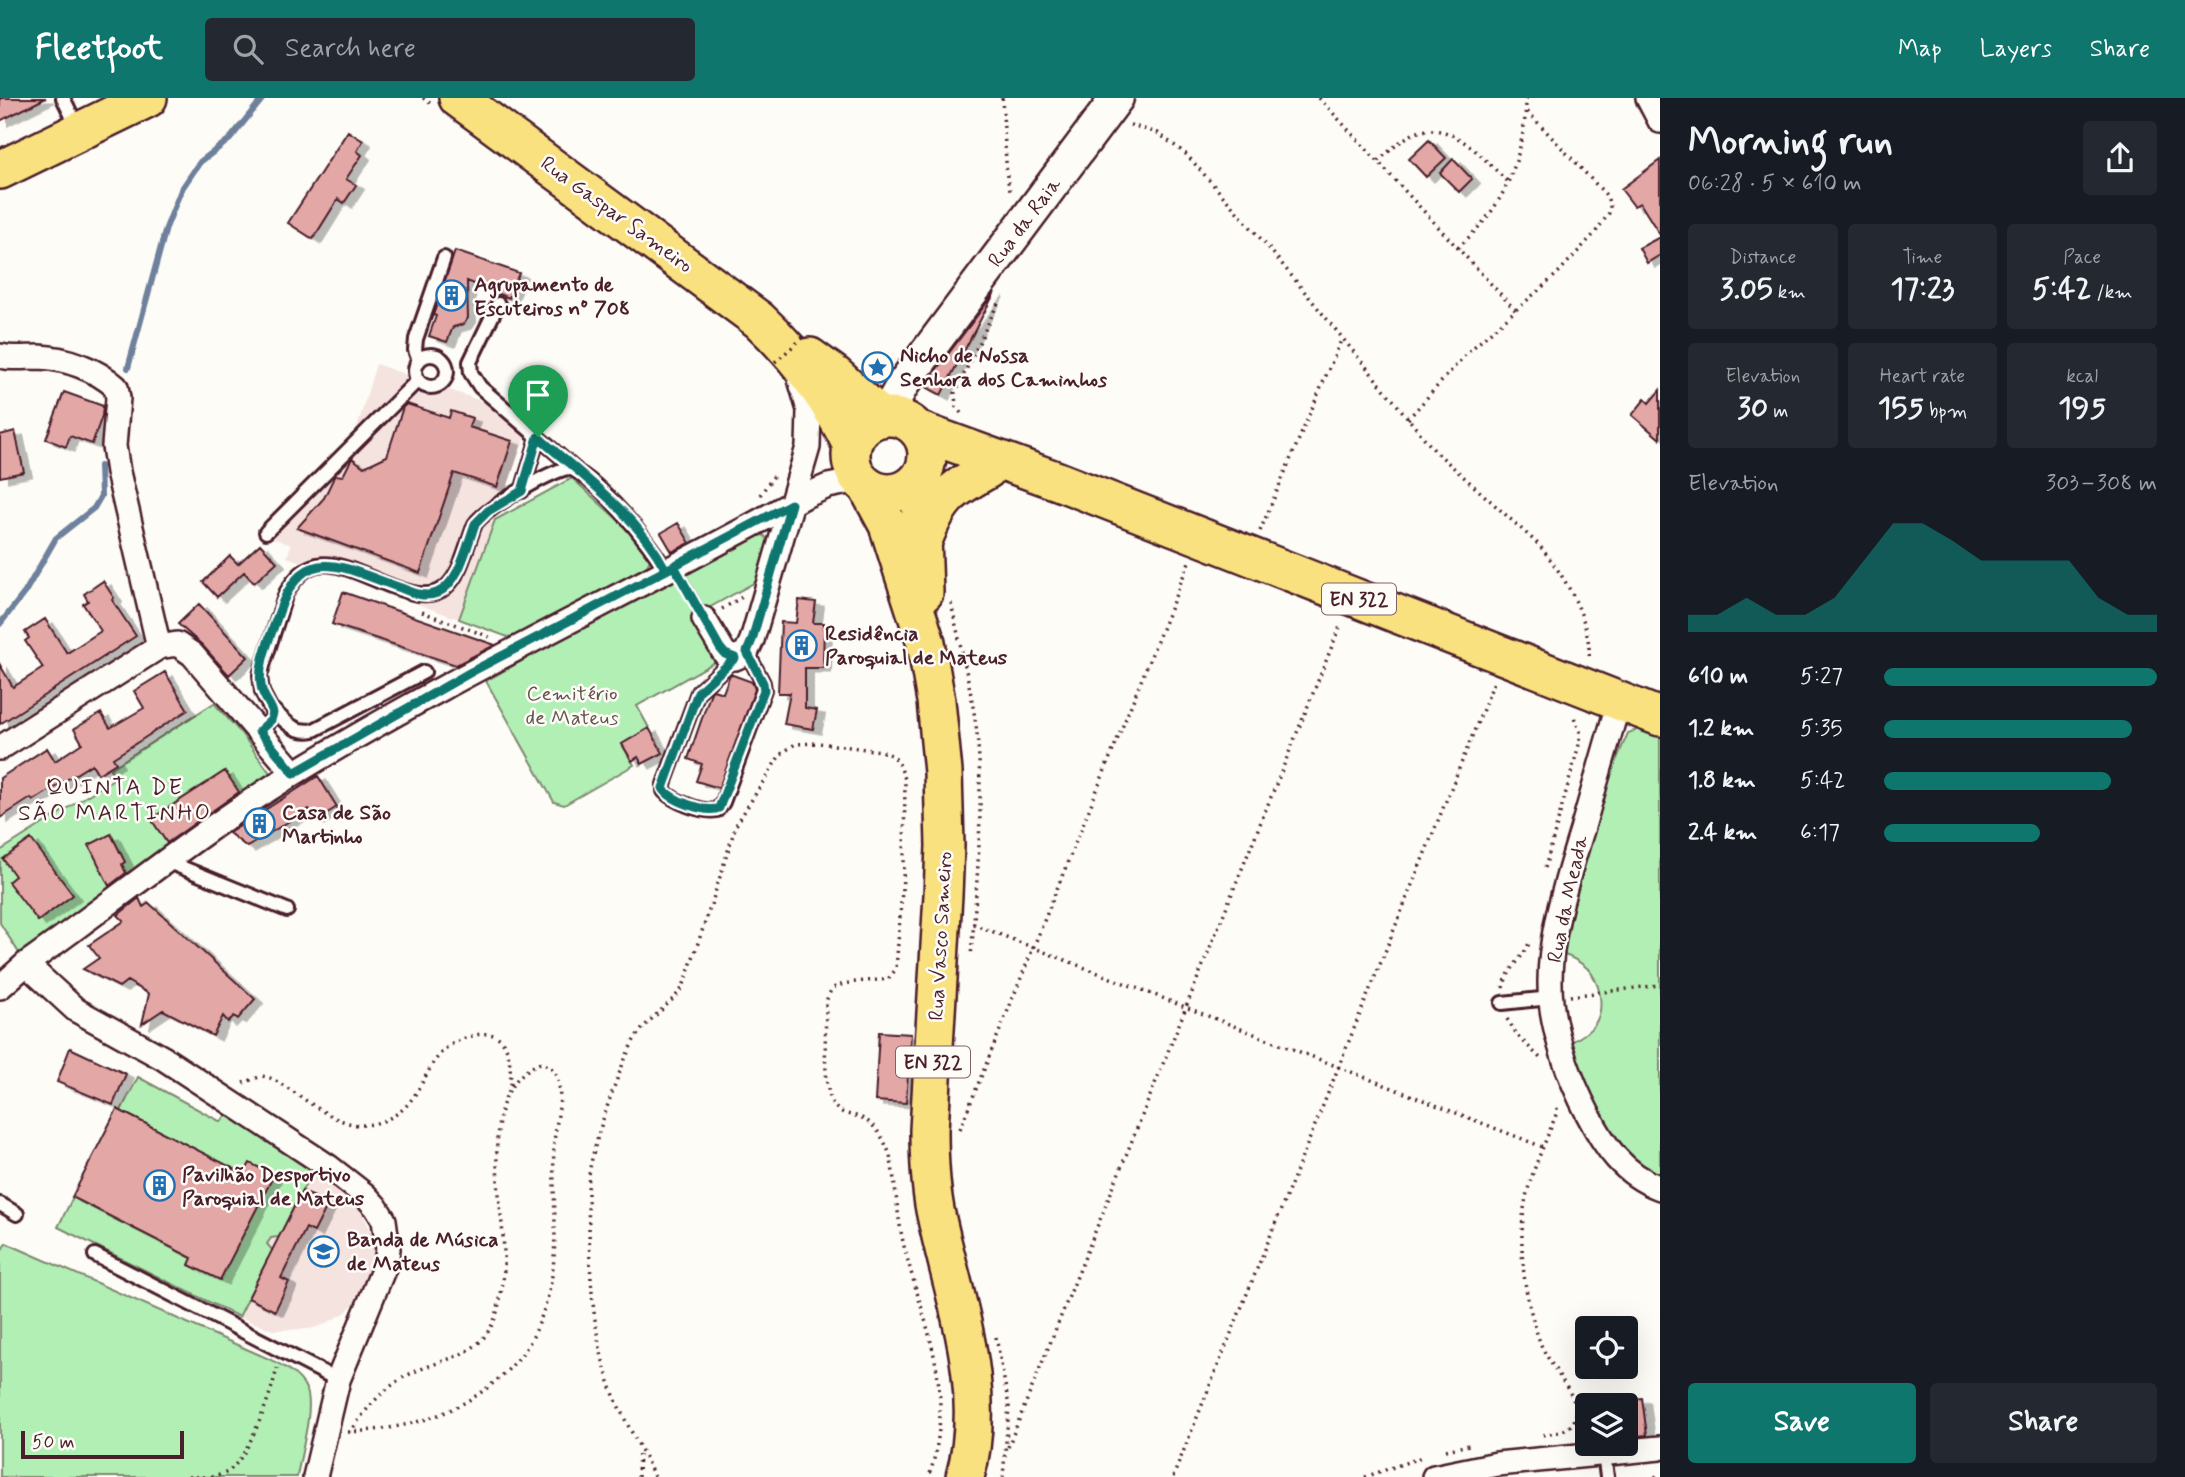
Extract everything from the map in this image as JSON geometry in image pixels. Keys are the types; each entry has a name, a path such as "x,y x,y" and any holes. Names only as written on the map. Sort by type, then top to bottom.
{"main road":[{"path":"0,170 148,98"},
{"name":"Rua Gaspar Sameiro","path":"458,98 728,295 781,349"},
{"name":"Rua da Raia","path":"932,346 1023,222 1119,110"},
{"path":"900,423 898,392 932,346"},
{"path":"900,423 932,346"},
{"path":"781,349 835,375 900,423"},
{"path":"781,349 829,404 857,468 890,494 902,492 923,473"},
{"path":"835,375 874,382 912,373"},
{"path":"857,468 863,427 874,420 900,423"},
{"name":"EN 322","path":"900,423 926,443 928,455 923,473 926,643"},
{"name":"EN 322","path":"900,423 1058,481 1575,697 1619,701 1660,717"},
{"name":"EN 322","path":"857,468 888,525 926,643"},
{"path":"923,541 935,510 943,499 964,482 987,470"},
{"name":"EN 322","path":"923,473 987,470 1058,481"},
{"name":"Rua Vasco Sameiro","path":"926,643 936,701 943,772 945,846 929,1167 935,1209 970,1363 973,1429 965,1477"}],"street":[{"path":"1648,98 1660,121"},
{"path":"704,619 725,654 741,655 769,583 808,447 809,410 801,380 781,349"},
{"path":"0,356 53,358 87,369 106,378 116,387 116,458 159,647"},
{"path":"0,987 26,964 166,861 294,773 471,672 857,468"},
{"path":"0,748 159,647 177,643 186,648 294,773"},
{"name":"Rua da Meada","path":"1619,701 1564,896 1553,952 1551,998 1565,1062 1575,1089 1600,1138 1624,1168 1660,1188"},
{"path":"26,964 76,1010 150,1049 329,1167 365,1195 384,1220 388,1249 386,1263 338,1380 315,1477"},
{"path":"1638,1450 1660,1448"},
{"path":"1432,1466 1497,1464 1583,1456"}],"lane":[{"path":"63,98 80,131"},
{"path":"419,360 415,350 416,339 444,258"},
{"path":"498,304 472,358 471,373 480,387 631,520 670,568"},
{"path":"427,355 438,356 445,363 447,373 438,386 427,386 418,380 415,370 419,360 427,355"},
{"path":"447,373 471,373"},
{"path":"266,532 418,380"},
{"path":"522,491 538,437"},
{"path":"424,672 314,730 292,728 273,710 261,687 262,664 286,593 300,574 310,567 328,564 419,595 437,593 453,579 480,516 560,470 576,470"},
{"path":"741,655 763,683 764,690 723,802 717,810 709,811 671,797 664,791 664,784 698,692 741,655"},
{"path":"259,731 271,720 273,710"},
{"path":"166,861 287,910"},
{"path":"1502,1003 1551,998"},
{"path":"0,1204 17,1214"},
{"path":"95,1255 338,1380"},
{"path":"1604,1456 1607,1477"}],"path":[{"path":"1002,98 1007,177 1016,209 1023,222"},
{"path":"1319,98 1516,311"},
{"path":"1458,248 1490,213 1507,181 1520,142 1526,98"},
{"path":"1119,110 1158,133 1187,155 1268,247 1444,460 1538,544 1561,574 1589,641 1588,668 1575,697 1580,741 1544,874"},
{"path":"1408,419 1466,353 1558,274 1605,220 1610,206 1607,196 1526,110"},
{"path":"1378,161 1415,133 1440,131 1463,142 1507,181"},
{"path":"964,416 956,407 955,393 979,347 999,299"},
{"path":"1259,533 1342,338"},
{"path":"774,370 781,349"},
{"path":"755,500 778,471"},
{"path":"957,1117 957,1136 1189,560"},
{"path":"670,568 704,619 769,583"},
{"path":"949,592 976,726 978,841 970,961"},
{"path":"419,595 414,609 489,636"},
{"path":"1006,1454 1343,618"},
{"path":"1173,1477 1496,677"},
{"path":"654,1477 612,1390 593,1306 589,1257 590,1169 611,1098 634,1041 683,987 736,825 780,755 794,744 819,743 881,751 891,755 898,761 905,779 904,864 896,970 888,979 843,985 829,993 826,1002 827,1091 839,1111 866,1121 875,1129 885,1142 890,1155 904,1245 931,1341 940,1385 939,1434 929,1477"},
{"path":"973,924 1543,1147"},
{"path":"1533,932 1523,954 1506,976 1502,1003 1511,1026 1544,1063"},
{"path":"1551,998 1660,985"},
{"path":"218,1094 262,1076 277,1081 336,1117 365,1125 395,1116 412,1099 436,1059 454,1042 492,1034 499,1037 505,1045 509,1056 511,1086 497,1133 505,1255 503,1282 492,1327 482,1340 464,1354 393,1384 364,1411 351,1432"},
{"path":"325,1434 398,1427 446,1413 481,1393 519,1358 539,1324 549,1291 555,1244 554,1144 560,1090 556,1074 549,1065 540,1063 527,1070 511,1086"},
{"path":"1535,1437 1571,1427 1576,1408 1572,1396 1541,1345 1528,1293 1523,1224 1527,1194 1557,1112 1558,1097"},
{"path":"995,1331 1009,1406 1003,1477"},
{"path":"188,1477 209,1477 227,1472 236,1464 263,1413 273,1387 280,1350"},
{"path":"1438,1452 1472,1445"},
{"path":"638,1447 638,1477"},
{"path":"1365,1477 1432,1466"},
{"path":"1655,1477 1660,1473"}],"shaded area":[{"path":"376,364 532,419 459,619 287,557 291,545 256,532 353,441"},
{"name":"Banda de Música de Mateus","path":"312,1171 348,1197 362,1212 375,1241 375,1263 362,1295 345,1313 310,1329 273,1330 239,1317 272,1250 267,1244 271,1238 278,1237 286,1241 281,1231"}],"green space":[{"path":"572,478 642,542 651,558 647,566 513,639 459,619 495,520"},
{"path":"758,534 765,536 769,543 759,580 705,610 684,571"},
{"name":"Cemitério de Mateus","path":"675,574 722,658 637,706 649,728 622,744 634,765 564,805 554,802 486,681"},
{"path":"214,703 241,733 275,780 19,953 0,923 0,851 115,778 110,769"},
{"path":"1645,727 1660,733 1660,1177 1626,1152 1602,1120 1593,1101 1571,1042 1594,1025 1600,1011 1600,995 1587,968 1562,954 1586,853 1607,782 1628,733"},
{"path":"138,1077 221,1122 227,1113 312,1171 282,1231 286,1241 278,1237 271,1238 267,1244 280,1254 268,1258 239,1317 58,1227 117,1109 121,1111"},
{"path":"6,1243 280,1364 293,1373 304,1384 309,1399 308,1421 297,1477 0,1477 0,1253"}],"building":[{"path":"0,98 46,98 0,121"},
{"path":"348,131 363,141 357,151 362,155 346,179 356,185 344,203 338,199 313,239 288,223"},
{"path":"1429,140 1446,158 1426,177 1409,159"},
{"path":"1453,159 1472,179 1459,192 1440,173"},
{"path":"1660,160 1660,235 1640,203 1634,206 1621,189"},
{"path":"1660,237 1660,255 1647,263 1639,248"},
{"name":"Agrupamento de Escuteiros nº 708","path":"455,251 519,273 509,298 467,281 468,318 464,324 453,327 447,342 429,336 436,316 433,315"},
{"path":"995,292 941,395 924,386"},
{"path":"1660,390 1660,439 1632,415 1645,399 1649,403"},
{"path":"64,392 103,406 92,444 70,436 66,447 46,439"},
{"path":"407,404 449,418 451,411 472,418 469,427 512,441 497,487 454,473 420,573 297,528 324,498 335,475 343,476 352,458 364,467 387,456 403,407"},
{"path":"15,431 24,472 0,477 0,435"},
{"path":"678,523 690,543 672,552 661,533"},
{"path":"260,544 277,562 254,583 244,572 217,597 203,582 230,556 238,564"},
{"path":"103,581 136,636 0,724 0,665 13,687 43,668 25,641 29,638 25,632 45,619 67,653 101,631 83,604 88,601 84,594"},
{"path":"343,592 495,645 456,665 332,624"},
{"name":"Residência Paroquial de Mateus","path":"799,600 816,602 813,623 824,623 823,668 805,668 805,708 817,710 813,729 784,724 790,693 778,693 781,622 796,623"},
{"path":"199,604 248,657 229,675 202,645 178,624"},
{"path":"165,672 188,710 113,758 116,763 98,774 92,764 0,818 0,778 47,748 55,761 82,743 74,729 101,713 110,728 144,708 134,691"},
{"path":"730,674 752,682 755,689 719,788 696,781 702,764 688,759 711,692 713,690 723,693"},
{"path":"649,728 663,753 642,764 638,757 632,761 622,744"},
{"path":"225,771 239,792 167,843 151,819"},
{"path":"318,776 337,807 316,820 309,809 247,847 229,833"},
{"path":"111,834 125,862 122,864 126,873 109,886 89,845"},
{"path":"31,839 73,895 38,921 8,882 15,876 3,859"},
{"path":"139,898 143,907 149,903 255,999 238,1019 234,1016 228,1022 223,1016 213,1036 163,1010 142,1024 149,994 127,981 119,987 83,969 99,958 89,945 124,921 118,915"},
{"path":"879,1032 911,1034 906,1103 875,1101"},
{"path":"70,1048 126,1074 113,1105 57,1082"},
{"name":"Pavilhão Desportivo Paroquial de Mateus","path":"117,1109 244,1174 250,1163 274,1175 220,1280 189,1265 192,1258 72,1197"},
{"path":"302,1191 328,1204 314,1232 306,1228 281,1278 289,1282 275,1311 248,1298"},
{"path":"1638,1398 1642,1398 1647,1435 1638,1436"}],"waterway":[{"path":"128,368 166,228 181,190 200,162 230,139 263,98"},
{"path":"0,624 25,592 56,538 94,508 101,496 100,466"}],"place":[{"name":"Agrupamento de Escuteiros nº 708","path":"451,296"},
{"name":"Nicho de Nossa Senhora dos Caminhos","path":"877,367"},
{"name":"Residência Paroquial de Mateus","path":"802,645"},
{"name":"Casa de São Martinho","path":"259,824"},
{"name":"Pavilhão Desportivo Paroquial de Mateus","path":"159,1186"},
{"name":"Banda de Música de Mateus","path":"324,1251"}],"district":[{"name":"QUINTA DE SÃO MARTINHO","path":"115,799"}],"route":[{"path":"538,437 631,520 666,570 791,504 747,652 764,690 719,808 706,810 671,797 663,788 698,692 735,658 725,654 720,648 674,566 471,672 294,773 259,731 271,720 273,713 261,687 262,664 282,603 292,583 310,567 328,564 419,595 437,593 453,579 480,516 522,491 538,437"}]}
